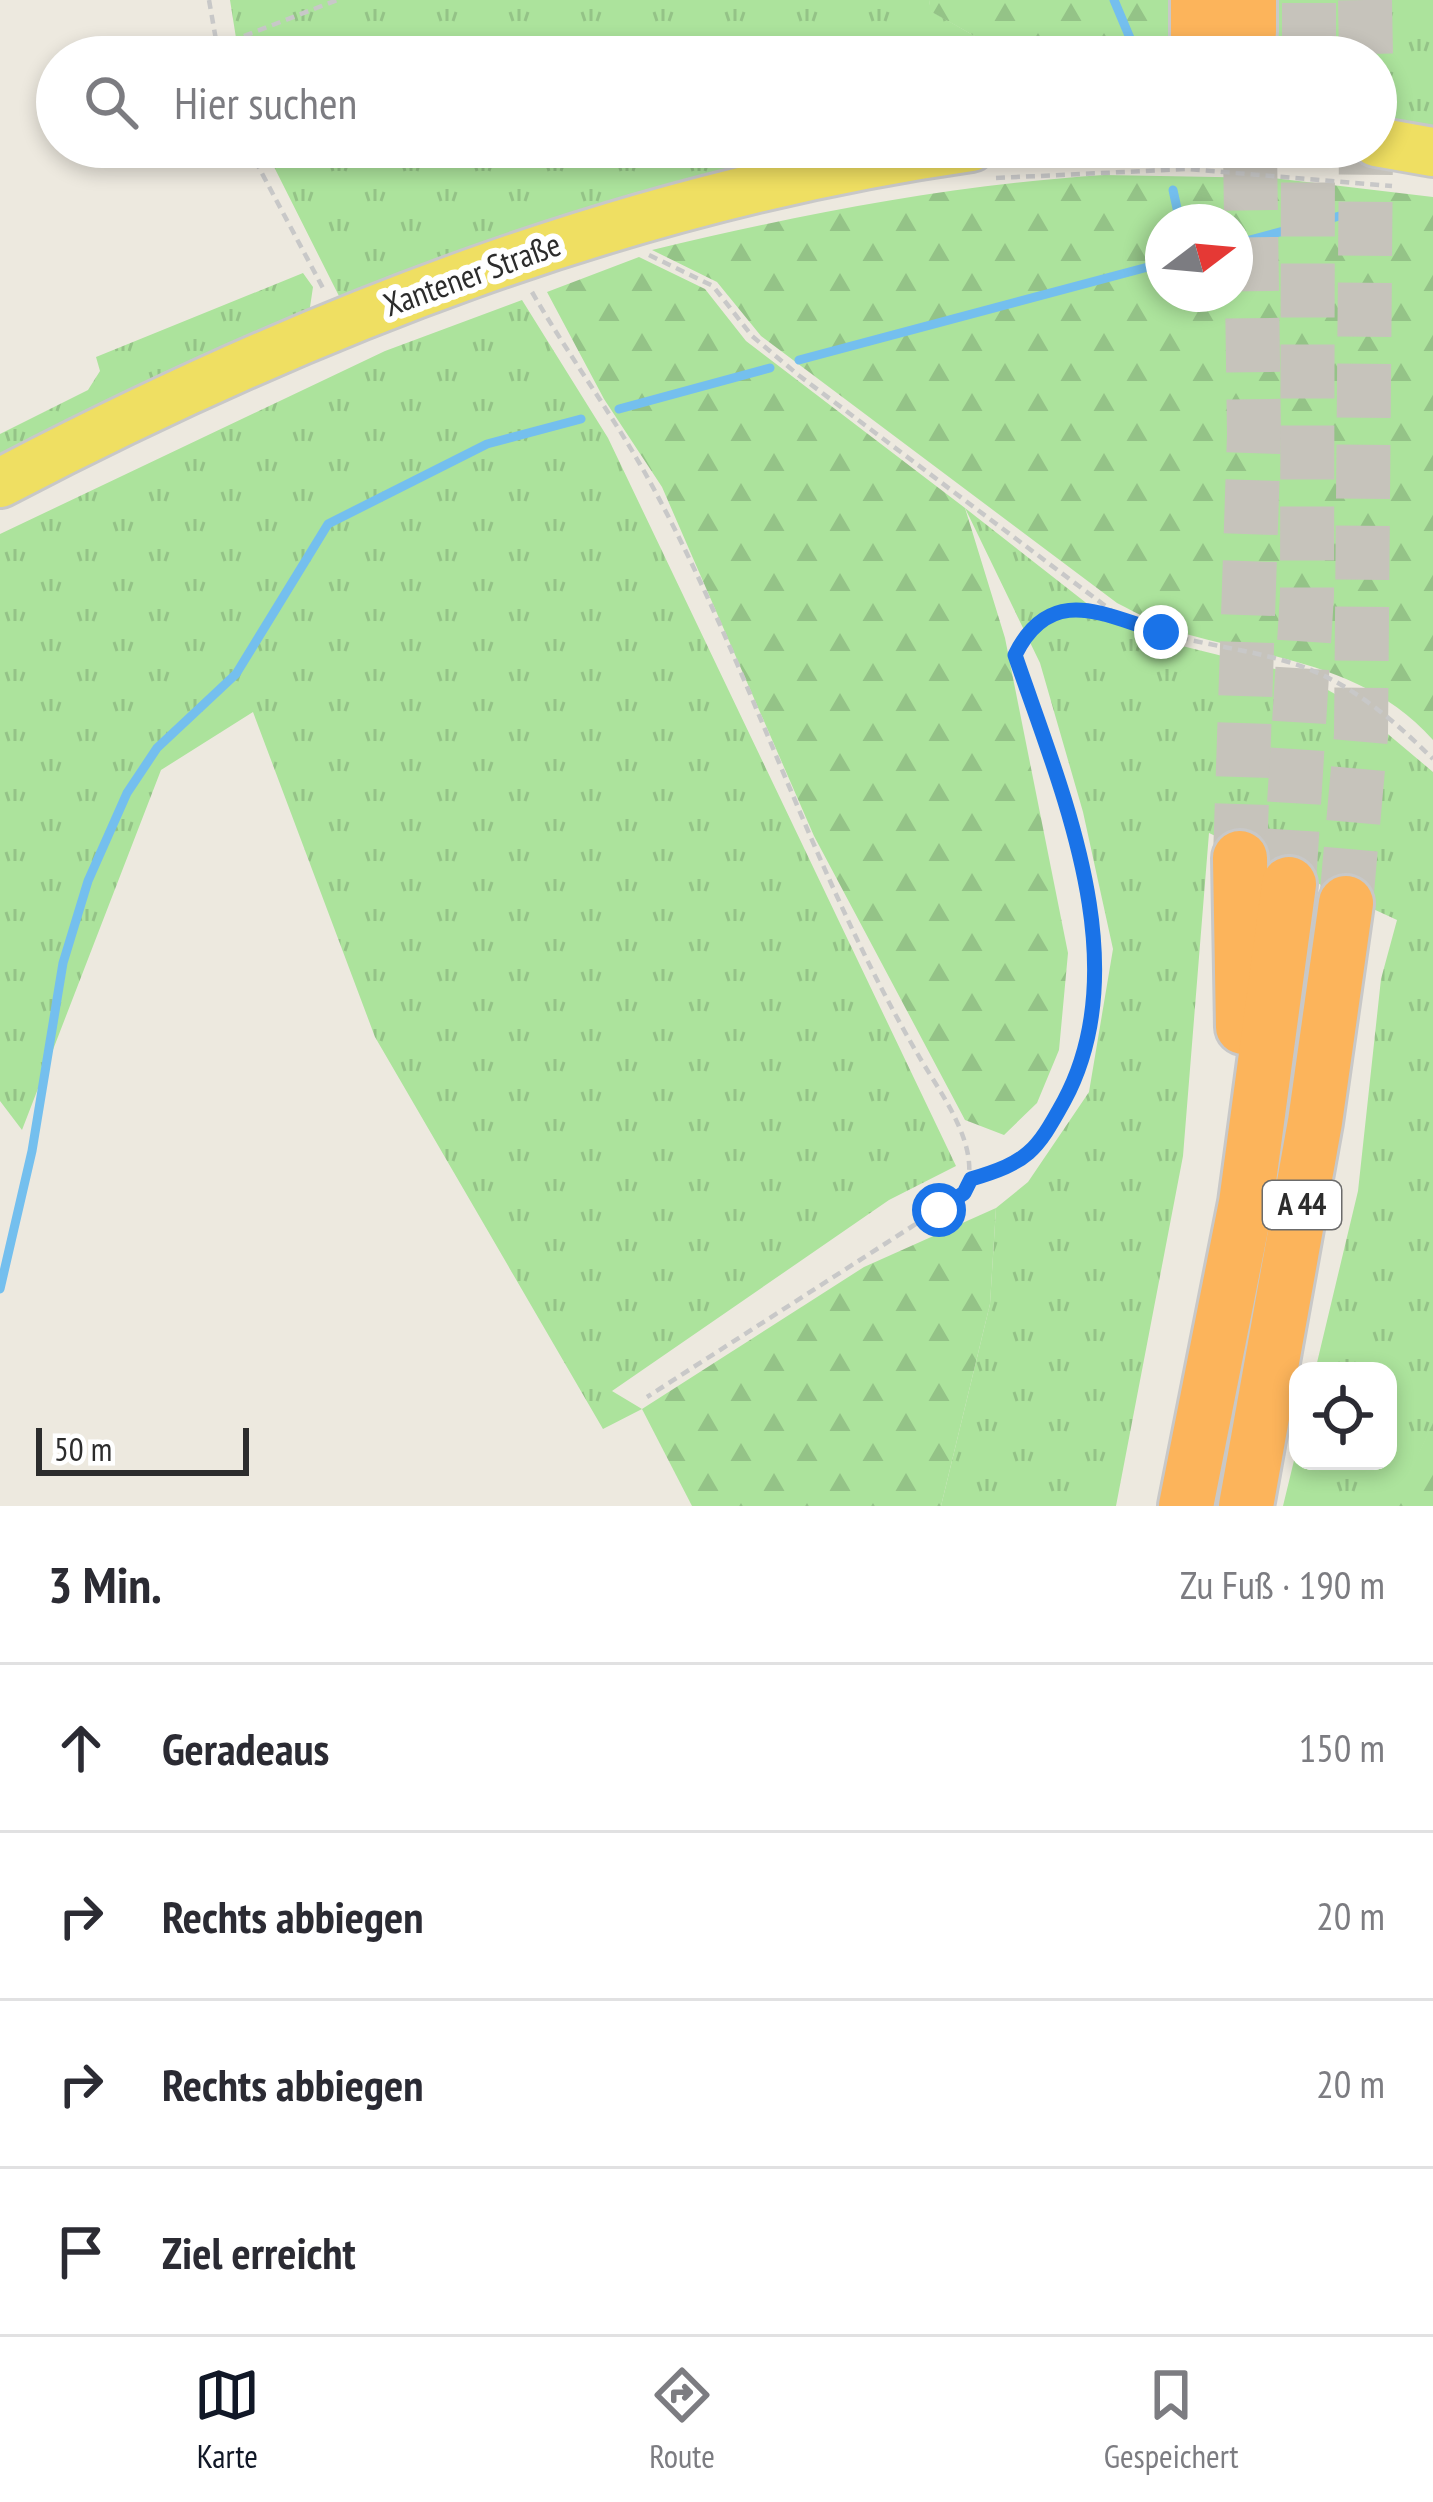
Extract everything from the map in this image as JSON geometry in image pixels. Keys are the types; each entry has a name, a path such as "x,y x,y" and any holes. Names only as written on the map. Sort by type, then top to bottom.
{"highway":[{"path":"1198,0 1198,36"},
{"path":"1240,858 1246,1203"},
{"name":"A 44","path":"1186,1506 1246,1203 1289,884"},
{"name":"A 44","path":"1246,1506 1312,1144 1346,903"}],"main road":[{"path":"1397,155 1423,171"},
{"name":"Xantener Straße","path":"0,483 344,321 517,255 682,203 807,175 906,168"}],"path":[{"path":"209,0 214,36"},
{"path":"245,36 338,0"},
{"path":"260,168 344,321"},
{"path":"1152,168 1423,171"},
{"path":"660,242 639,249 713,286 752,336 797,374 1112,611 1161,632 1306,668 1357,694 1433,759"},
{"path":"527,284 658,496 812,840 909,1040 958,1125 971,1179 964,1193 647,1397"},
{"path":"971,1179 1013,1167 1038,1149 1077,1078 1098,1000 1080,846 1015,655 1026,632 1051,617 1076,609 1112,611"}],"green space":[{"path":"230,0 929,0 931,11 975,36 236,36"},
{"path":"929,0 1177,0 1178,36 975,36 930,11"},
{"path":"1211,0 1433,0 1433,129 1397,124 1397,36 1212,36"},
{"path":"275,168 742,168 515,232 340,298"},
{"path":"1104,175 1273,178 1433,197 1433,740 1407,715 1350,681 1177,631 1117,603 761,336 717,282 652,250 764,224 990,186"},
{"path":"639,257 705,289 746,341 965,508 1005,638 1068,953 1059,1050 1037,1103 1004,1135 965,1120 814,836 662,487 604,399 547,292"},
{"path":"303,273 313,287 309,314 0,457 0,434 88,390 100,371 96,357"},
{"path":"522,300 608,438 956,1166 889,1200 612,1391 642,1409 603,1429 375,1037 253,712 161,770 22,1130 0,1101 0,534 385,351"},
{"path":"965,508 1108,620 1158,640 1303,676 1351,703 1433,772 1433,1424 1394,1506 1283,1506 1292,1470 1397,1470 1397,1362 1317,1362 1358,1191 1381,979 1397,920 1209,833 1183,1156 1116,1506 941,1506 990,1304 996,1208 1028,1182 1089,1092 1113,949 1083,812 1040,663"},
{"path":"996,1208 990,1304 941,1506 692,1506 642,1409 864,1267"},
{"path":"1433,1423 1433,1506 1393,1506"}],"waterway":[{"path":"1114,0 1129,36"},
{"path":"1173,190 1176,204"},
{"path":"1253,239 1347,214"},
{"path":"799,360 1145,268"},
{"path":"619,409 770,368"},
{"path":"0,1289 32,1151 63,963 88,881 127,793 157,748 236,674 328,524 487,444 581,419"}],"tunnel":[{"path":"1309,0 1309,36"},
{"path":"1365,0 1366,36"},
{"path":"1240,858 1254,435 1250,168"},
{"path":"1289,884 1307,595 1308,168"},
{"path":"1346,903 1361,735 1366,168"}],"route":[{"path":"939,1210 964,1193 971,1179 1013,1167 1038,1149 1077,1078 1098,1000 1080,846 1015,655 1026,632 1076,609 1112,611 1161,632"}]}
